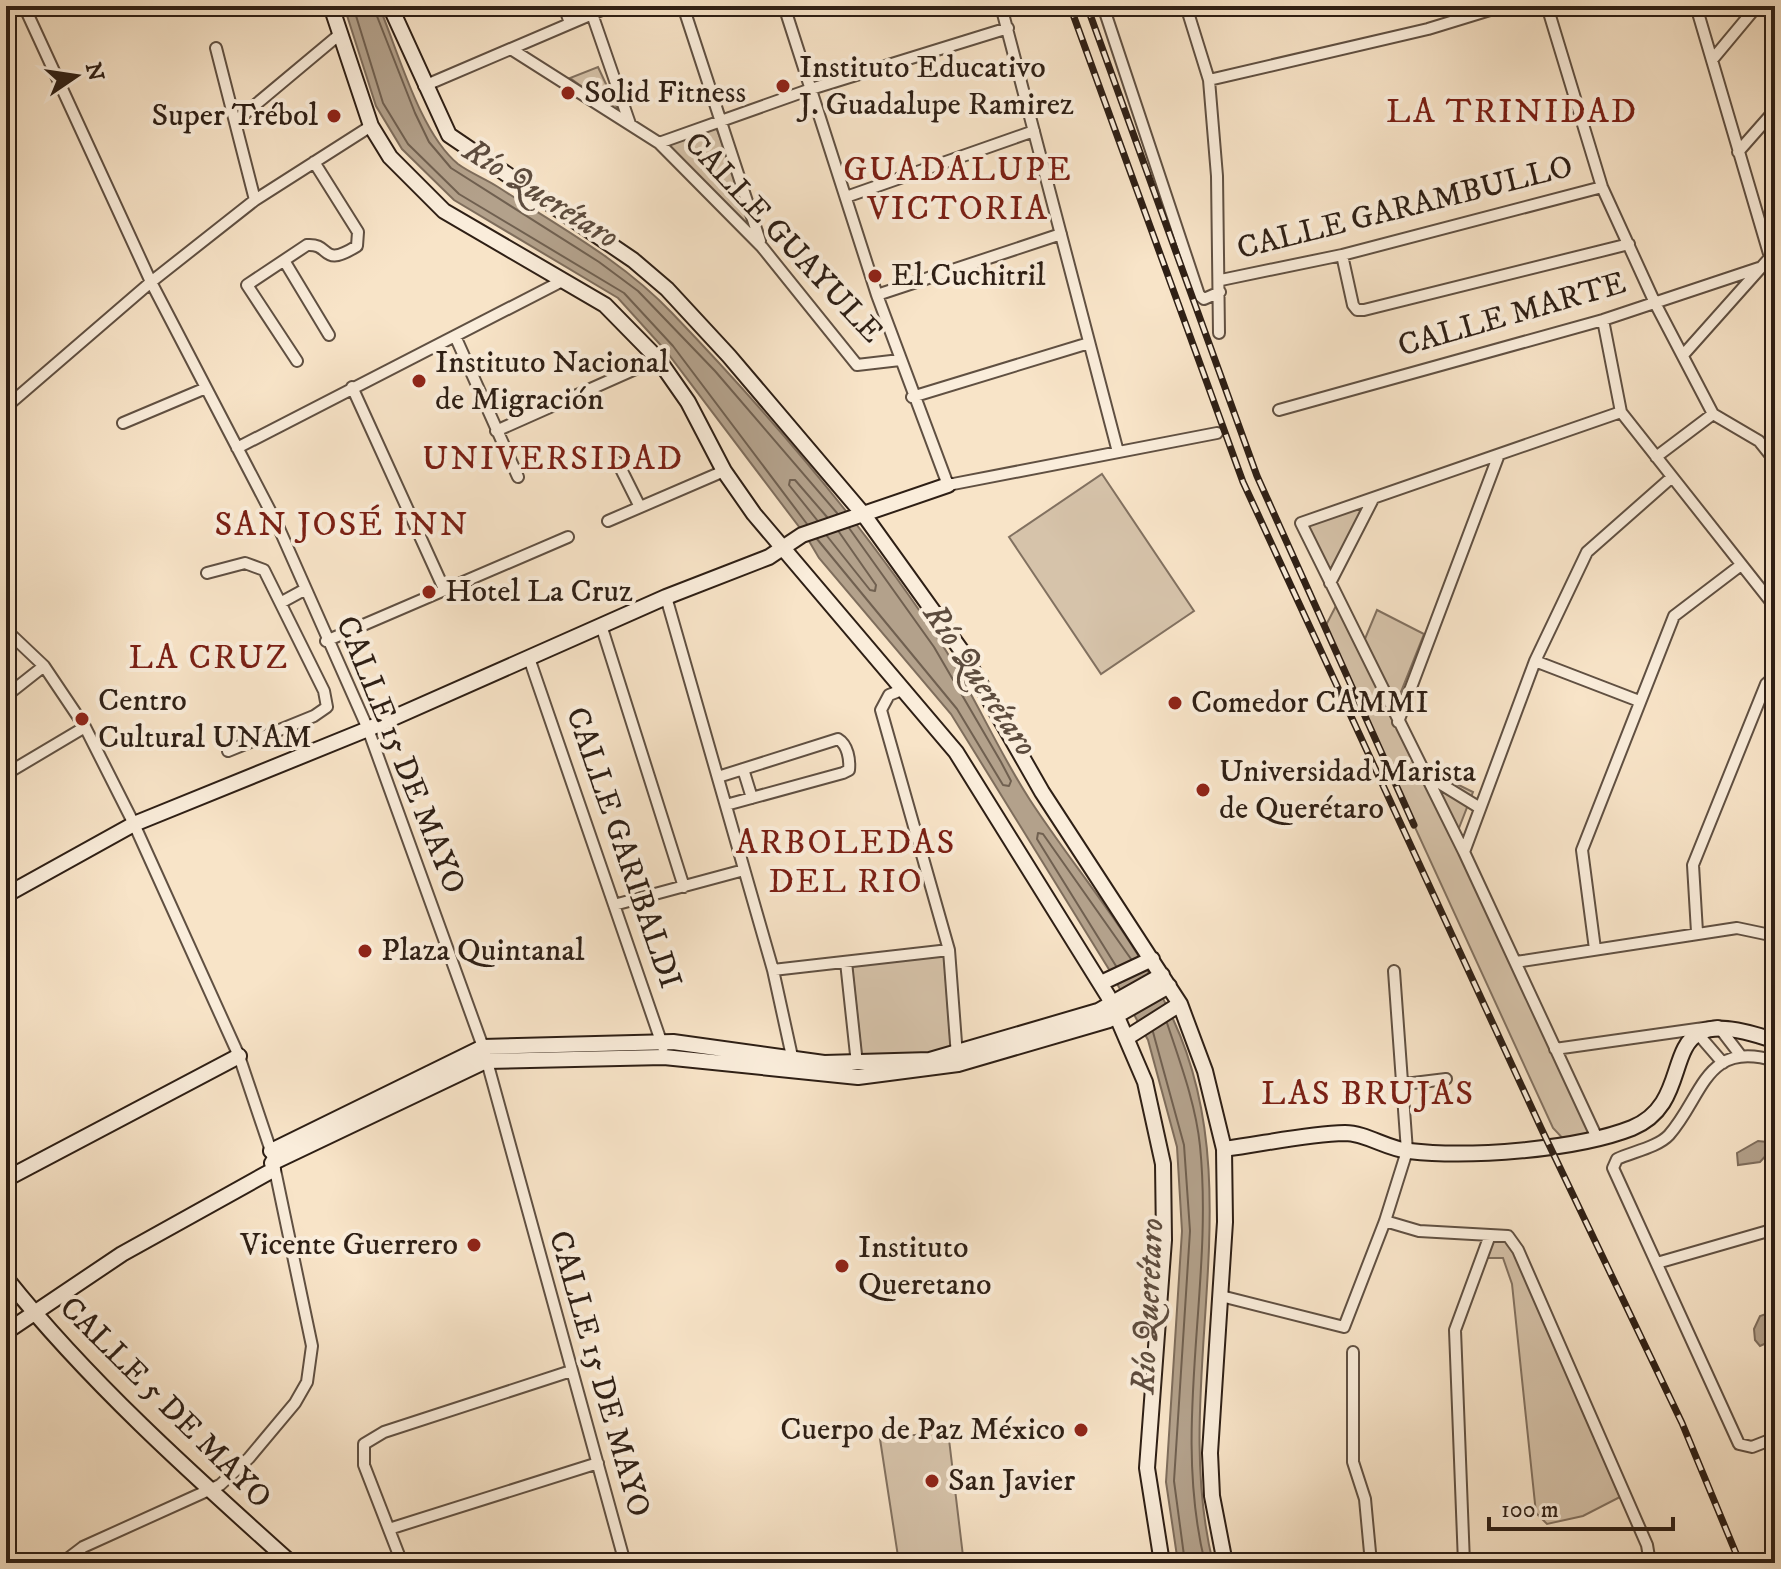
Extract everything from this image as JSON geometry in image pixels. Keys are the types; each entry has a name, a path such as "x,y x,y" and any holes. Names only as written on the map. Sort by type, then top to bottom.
{"main road":[{"path":"331,6 371,126 390,157 444,211 618,315 658,359 688,402 724,471 784,550 956,752 1106,982 1134,1032 1163,1164 1162,1273 1147,1468 1162,1563"},
{"path":"390,6 438,118 458,144 633,260 667,289 729,356 858,515 961,650 1042,792 1175,1007 1205,1071 1224,1149 1225,1222 1210,1453 1212,1496 1225,1563"},
{"path":"6,895 134,824 368,729 666,597 784,550 802,535 948,485"},
{"path":"1106,982 1148,961"},
{"path":"6,1332 32,1311 272,1161 485,1054 663,1050 858,1077 958,1059 1119,1009 1162,983"},
{"path":"1134,1032 1175,1007"},
{"path":"1224,1149 1347,1133 1407,1151 1480,1152 1597,1138 1638,1125 1656,1114 1690,1040 1698,1034 1718,1026 1775,1041"},
{"path":"6,1179 239,1056"},
{"path":"793,1066 958,1059"},
{"name":"CALLE 5 DE MAYO","path":"6,1278 32,1311 210,1490 291,1563"}],"street":[{"path":"6,13 15,6"},
{"name":"CALLE 15 DE MAYO","path":"24,6 151,282 278,526 326,641 368,729 485,1054 625,1563"},
{"path":"564,6 570,23"},
{"path":"424,86 611,6"},
{"path":"683,6 718,121 762,247"},
{"path":"784,6 877,295 912,397 948,485 1217,433"},
{"path":"1001,6 1118,452"},
{"path":"1103,6 1199,295 1204,299 1220,292"},
{"path":"1186,6 1209,80 1217,176 1221,280 1219,333"},
{"path":"1209,80 1428,29 1503,6"},
{"path":"1547,6 1602,187 1655,303 1713,414 1759,441 1775,461"},
{"path":"1696,6 1738,152 1773,254"},
{"path":"1712,60 1757,6"},
{"path":"592,14 630,124"},
{"path":"659,143 811,89 1008,28"},
{"path":"236,121 340,34"},
{"path":"216,48 255,200"},
{"name":"CALLE GUAYULE","path":"511,49 659,143 762,247 857,365 900,360"},
{"path":"1738,152 1775,110"},
{"path":"6,407 151,282 255,200 371,126"},
{"path":"846,197 1034,131"},
{"path":"297,361 247,285 313,244 329,257 336,257 357,246 358,232 314,162"},
{"name":"CALLE GARAMBULLO","path":"1221,280 1342,255 1602,187"},
{"path":"877,295 1061,234"},
{"path":"1342,255 1353,305 1357,310 1364,310 1629,244"},
{"name":"CALLE MARTE","path":"1684,354 1773,254"},
{"path":"285,262 329,335"},
{"name":"CALLE MARTE","path":"1279,410 1603,320 1759,268"},
{"path":"237,448 564,280"},
{"path":"1603,320 1621,412 1775,607"},
{"path":"455,336 518,477"},
{"path":"912,397 1089,343"},
{"path":"496,431 658,359"},
{"path":"352,387 444,589"},
{"path":"123,423 206,388"},
{"path":"1597,1138 1464,852 1301,523 1372,501 1621,412"},
{"path":"1656,457 1713,414"},
{"path":"1398,722 1498,457"},
{"path":"618,463 640,507"},
{"path":"608,521 724,471"},
{"path":"1464,852 1535,661 1587,552 1672,477"},
{"path":"1330,583 1372,501"},
{"path":"326,641 568,537"},
{"path":"207,573 253,563 264,570 324,691 327,707 314,716 228,751"},
{"path":"1595,949 1582,850 1674,616 1741,565"},
{"path":"282,602 304,590"},
{"path":"666,597 773,970 793,1066"},
{"path":"601,625 684,887"},
{"path":"6,630 44,666 85,727 134,824 239,1056 272,1161 312,1346 307,1382 280,1424 249,1458 210,1490 83,1547 62,1563"},
{"name":"CALLE GARIBALDI","path":"529,658 663,1050"},
{"path":"1535,661 1639,701"},
{"path":"6,696 44,666"},
{"path":"1697,932 1693,865 1766,684 1775,676"},
{"path":"904,689 889,695 881,710 949,950 958,1059"},
{"path":"6,774 85,727"},
{"path":"718,777 838,739 845,746 850,763 849,770 843,773 726,805"},
{"path":"743,769 752,798"},
{"path":"1422,772 1480,808"},
{"path":"614,905 744,870"},
{"path":"1516,962 1697,932 1737,928 1775,936"},
{"path":"773,970 949,950"},
{"path":"846,962 857,1064"},
{"path":"1221,1296 1344,1327 1385,1221 1407,1151 1405,1084 1394,971"},
{"path":"1555,1049 1718,1026 1741,1056"},
{"path":"1698,1034 1723,1063"},
{"path":"1775,1061 1741,1056 1723,1063 1703,1079 1666,1138 1614,1163 1613,1173 1739,1444 1752,1447 1775,1438"},
{"path":"1405,1084 1446,1079"},
{"path":"1385,1221 1419,1231 1508,1236 1518,1250 1647,1545 1650,1563"},
{"path":"1657,1263 1775,1229"},
{"path":"1464,1563 1455,1330 1490,1235"},
{"path":"1353,1352 1353,1462 1365,1499 1371,1563"},
{"path":"402,1563 364,1465 364,1444 384,1432 571,1371"},
{"path":"389,1529 598,1463"}],"shaded area":[{"path":"598,67 620,114 570,78"},
{"path":"716,127 758,240 668,145"},
{"path":"1102,474 1194,611 1101,674 1009,537"},
{"path":"1370,504 1330,582 1302,525"},
{"path":"1339,600 1362,646 1377,610 1424,634 1393,712 1597,1138 1568,1144 1553,1128 1324,629"},
{"path":"1422,767 1473,792 1457,833"},
{"path":"944,956 951,1049 929,1054 862,1059 852,966"},
{"path":"1507,1237 1620,1497 1583,1516 1547,1524 1536,1513 1512,1284 1503,1258 1478,1258 1485,1238"},
{"path":"948,1431 963,1556 899,1563 880,1439"}],"water":[{"path":"344,6 379,6 421,112 444,150 458,164 589,245 653,294 745,391 815,473 914,602 966,684 1030,800 1124,934 1158,990 1173,1019 1196,1085 1207,1152 1210,1220 1200,1427 1202,1495 1213,1563 1178,1563 1166,1482 1182,1231 1177,1147 1148,1040 1110,971 951,714 819,558 806,536 666,351 618,298 454,200 402,149 376,106"},
{"path":"1758,1141 1767,1142 1770,1151 1760,1162 1738,1165 1737,1153"},
{"path":"1775,1311 1773,1340 1760,1346 1755,1340 1754,1329 1760,1316"}],"railway":[{"path":"1070,6 1243,482 1541,1128 1682,1423 1740,1563"},
{"path":"1087,6 1257,476 1414,825"}],"place":[{"name":"Instituto Educativo J. Guadalupe Ramirez","path":"783,86"},
{"name":"Solid Fitness","path":"568,93"},
{"name":"Super Trébol","path":"334,116"},
{"name":"El Cuchitril","path":"875,276"},
{"name":"Instituto Nacional de Migración","path":"419,381"},
{"name":"Hotel La Cruz","path":"429,592"},
{"name":"Comedor CAMMI","path":"1175,703"},
{"name":"Centro Cultural UNAM","path":"82,719"},
{"name":"Universidad Marista de Querétaro","path":"1203,790"},
{"name":"Plaza Quintanal","path":"365,951"},
{"name":"Vicente Guerrero","path":"474,1245"},
{"name":"Instituto Queretano","path":"842,1266"},
{"name":"Cuerpo de Paz México","path":"1081,1430"},
{"name":"San Javier","path":"932,1481"}],"district":[{"name":"LA TRINIDAD","path":"1512,112"},
{"name":"GUADALUPE VICTORIA","path":"958,190"},
{"name":"UNIVERSIDAD","path":"553,459"},
{"name":"SAN JOSÉ INN","path":"342,525"},
{"name":"LA CRUZ","path":"209,658"},
{"name":"ARBOLEDAS DEL RIO","path":"846,862"},
{"name":"LAS BRUJAS","path":"1368,1094"}],"water label":[{"name":"Río Querétaro","path":"541,194"},
{"name":"Río Querétaro","path":"980,680"},
{"name":"Río Querétaro","path":"1148,1306"}]}
